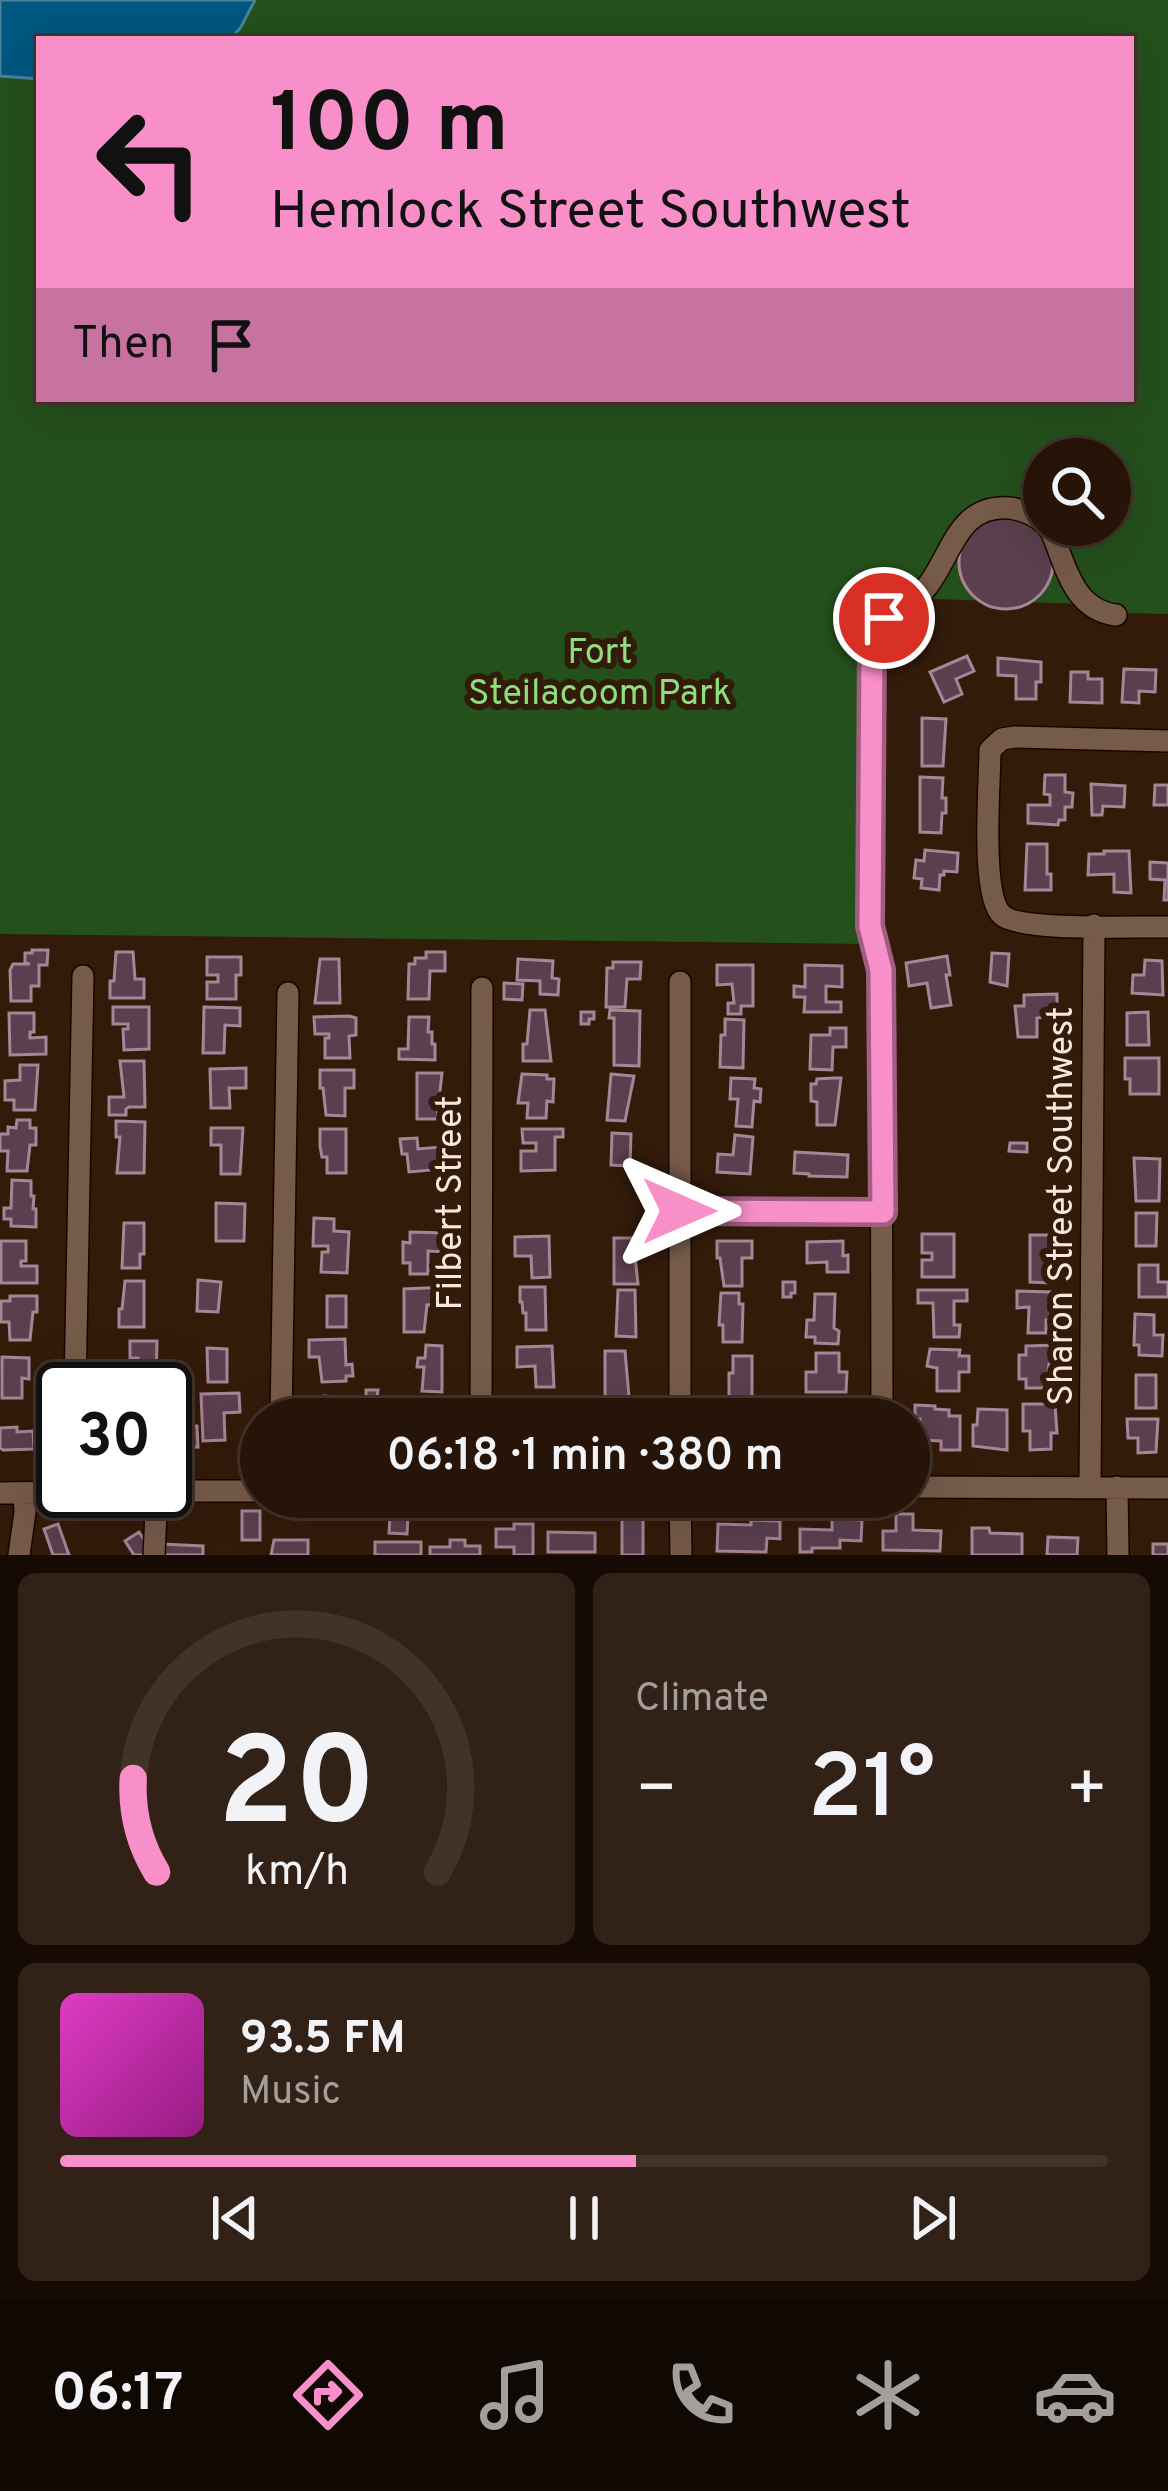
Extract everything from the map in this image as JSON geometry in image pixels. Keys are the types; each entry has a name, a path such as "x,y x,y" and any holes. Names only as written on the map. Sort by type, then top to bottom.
{"street":[{"path":"882,1398 881,970 870,926 872,649 884,618 925,591 962,526 986,508 1023,510"},
{"path":"1056,546 1074,590 1102,613 1116,615"},
{"path":"1168,741 1002,739 991,750 988,862 995,906 1002,915 1024,924 1168,927"},
{"name":"Sharon Street Southwest","path":"1090,1487 1094,926"},
{"path":"76,1362 83,976"},
{"path":"680,982 680,1398"},
{"name":"Filbert Street","path":"481,1398 482,988"},
{"path":"281,1398 289,993"},
{"path":"679,1211 883,1212"},
{"path":"930,1487 1168,1488"},
{"path":"1117,1487 1118,1555"},
{"path":"192,1491 240,1491"},
{"path":"0,1493 36,1493"},
{"path":"19,1555 24,1494"},
{"path":"154,1555 156,1518"},
{"path":"681,1518 682,1555"}],"green space":[{"name":"Fort Steilacoom Park","path":"0,0 1168,0 1168,614 1124,613 1117,605 906,598 872,688 868,944 0,934"}],"water":[{"path":"0,0 255,0 234,36 36,36 36,79 0,76"}],"building":[{"path":"1006,515 1023,519 1023,546 1049,546 1053,562 1049,580 1024,605 1006,609 988,605 963,580 959,562 963,544 988,519"},
{"path":"967,656 974,671 956,679 962,694 944,702 930,672"},
{"path":"998,658 1041,662 1036,699 1016,699 1016,676 998,675"},
{"path":"1124,669 1156,670 1155,692 1139,691 1139,703 1122,702"},
{"path":"1071,672 1088,672 1088,679 1102,679 1102,703 1070,702"},
{"path":"922,718 946,719 943,766 922,766"},
{"path":"1045,775 1065,775 1065,792 1073,793 1072,807 1065,807 1065,820 1058,825 1028,823 1028,805 1050,805 1050,795 1044,794"},
{"path":"920,777 943,778 946,813 942,813 941,833 920,832"},
{"path":"1091,784 1125,786 1124,807 1103,806 1102,815 1092,815"},
{"path":"1155,785 1168,785 1168,805 1154,805"},
{"path":"1027,844 1047,844 1051,890 1025,890"},
{"path":"925,850 958,853 957,872 940,875 939,890 921,888 922,879 914,878 916,860 924,861"},
{"path":"1129,851 1131,893 1114,892 1114,874 1088,875 1089,854"},
{"path":"1150,862 1168,863 1168,900 1164,900 1165,880 1150,879"},
{"path":"48,950 47,965 39,965 39,986 31,986 31,1001 11,1001 10,970 13,964 30,964 25,963 25,953"},
{"path":"116,952 133,952 135,979 144,979 144,998 110,998"},
{"path":"426,952 445,952 445,971 430,971 429,999 408,999 409,964 415,964 415,958 426,958"},
{"path":"992,953 1009,954 1007,986 990,982"},
{"path":"947,956 951,1005 931,1008 927,983 909,986 906,963"},
{"path":"207,957 241,957 236,999 207,999 207,982 218,982 218,975 207,975"},
{"path":"320,959 339,959 340,1003 315,1003"},
{"path":"518,959 553,961 558,995 540,994 540,981 517,980"},
{"path":"1145,960 1162,961 1163,995 1132,993 1133,975 1144,975"},
{"path":"613,962 641,962 640,979 627,979 625,1007 606,1007 607,968 613,968"},
{"path":"717,965 753,965 753,1006 741,1006 741,1014 728,1014 728,1003 734,1003 732,984 717,985"},
{"path":"805,965 842,966 842,987 826,986 826,1002 841,1002 841,1012 804,1012 805,997 794,997 794,986 805,987"},
{"path":"504,983 523,984 522,1000 504,999"},
{"path":"1057,994 1057,1016 1037,1018 1037,1037 1018,1037 1015,1006 1024,1006 1024,995"},
{"path":"113,1007 149,1007 149,1049 124,1050 123,1029 128,1024 113,1024"},
{"path":"204,1007 240,1008 240,1026 225,1025 224,1053 203,1053"},
{"path":"530,1010 545,1010 551,1061 523,1061"},
{"path":"610,1010 640,1011 639,1066 614,1065"},
{"path":"581,1012 594,1012 594,1019 581,1024"},
{"path":"1148,1012 1149,1045 1127,1045 1127,1013"},
{"path":"9,1013 34,1013 30,1038 46,1037 46,1054 10,1055"},
{"path":"314,1017 356,1018 356,1035 349,1036 350,1058 325,1058 329,1034 315,1034"},
{"path":"409,1017 429,1017 435,1060 399,1059 399,1049 408,1049"},
{"path":"725,1019 744,1020 743,1068 720,1067"},
{"path":"830,1028 846,1028 846,1047 833,1047 832,1070 810,1069 811,1035 830,1035"},
{"path":"1125,1058 1159,1058 1159,1094 1130,1094"},
{"path":"120,1061 144,1061 145,1107 129,1107 126,1115 109,1115 109,1097 124,1097"},
{"path":"20,1065 38,1065 35,1110 14,1110 14,1100 5,1100 5,1081 20,1080"},
{"path":"246,1068 246,1088 229,1088 230,1108 211,1108 210,1069"},
{"path":"320,1070 354,1070 354,1088 345,1088 345,1116 326,1115"},
{"path":"417,1073 442,1073 437,1119 417,1119"},
{"path":"522,1074 554,1079 553,1102 547,1101 546,1118 527,1118 528,1103 518,1103"},
{"path":"611,1074 634,1076 625,1121 607,1120"},
{"path":"731,1078 755,1079 754,1088 761,1089 760,1102 754,1101 752,1127 736,1126 738,1099 730,1099"},
{"path":"841,1078 835,1125 817,1125 811,1084 817,1079"},
{"path":"17,1120 30,1120 30,1128 36,1128 36,1145 30,1145 27,1171 7,1171 8,1151 0,1151 0,1134 8,1134 8,1127 16,1128"},
{"path":"116,1121 145,1122 144,1173 117,1173 120,1137 116,1137"},
{"path":"211,1128 243,1128 240,1174 221,1174 221,1145 211,1145"},
{"path":"320,1129 346,1129 346,1173 327,1173"},
{"path":"522,1129 563,1129 563,1137 555,1137 555,1170 521,1171 521,1151 536,1151 536,1143 523,1143"},
{"path":"612,1133 631,1134 630,1166 611,1165"},
{"path":"735,1135 753,1137 750,1174 717,1172 718,1154 733,1155"},
{"path":"417,1138 418,1149 441,1147 443,1169 409,1172 400,1139"},
{"path":"1010,1143 1027,1143 1027,1152 1009,1151"},
{"path":"795,1152 848,1155 847,1177 794,1173"},
{"path":"1134,1158 1160,1159 1159,1201 1136,1201"},
{"path":"12,1180 31,1181 36,1227 11,1226 11,1219 4,1219 4,1208 11,1208"},
{"path":"216,1203 245,1204 244,1241 216,1241"},
{"path":"1136,1213 1157,1213 1156,1246 1136,1246"},
{"path":"314,1218 334,1219 334,1231 349,1232 347,1273 321,1272 322,1252 328,1252 328,1246 313,1246"},
{"path":"124,1223 144,1223 140,1268 122,1268"},
{"path":"410,1232 445,1233 445,1252 428,1251 428,1274 410,1274 410,1263 403,1263 403,1242 410,1243"},
{"path":"922,1234 954,1234 954,1277 922,1277 922,1260 932,1260 932,1253 922,1253"},
{"path":"1030,1235 1056,1235 1049,1283 1030,1282"},
{"path":"549,1236 550,1277 532,1278 531,1256 515,1256 515,1237"},
{"path":"614,1238 633,1238 638,1284 614,1284"},
{"path":"1,1241 26,1241 26,1261 21,1266 37,1266 37,1283 1,1283"},
{"path":"717,1241 752,1241 752,1258 742,1258 742,1286 724,1286"},
{"path":"843,1241 848,1272 827,1272 827,1262 807,1263 807,1242"},
{"path":"1139,1265 1158,1265 1158,1282 1168,1282 1168,1297 1139,1297"},
{"path":"198,1280 221,1282 218,1312 197,1311"},
{"path":"125,1281 144,1281 144,1327 119,1327"},
{"path":"783,1282 795,1282 791,1297 783,1297"},
{"path":"446,1287 446,1304 427,1305 424,1332 404,1332 404,1289"},
{"path":"520,1287 545,1287 546,1330 526,1330"},
{"path":"618,1290 635,1290 636,1337 616,1336"},
{"path":"918,1290 967,1290 967,1301 954,1301 959,1337 934,1337 933,1303 918,1303"},
{"path":"1017,1291 1051,1292 1046,1333 1028,1333 1029,1307 1017,1308"},
{"path":"721,1293 739,1293 742,1342 723,1342"},
{"path":"815,1294 835,1294 838,1344 815,1343 815,1337 806,1337 807,1320 814,1320"},
{"path":"10,1296 37,1296 30,1340 10,1340 9,1322 1,1322 1,1301 10,1301"},
{"path":"327,1296 346,1296 346,1327 327,1327"},
{"path":"1135,1314 1154,1315 1154,1335 1163,1335 1162,1356 1139,1355 1139,1345 1134,1345"},
{"path":"345,1339 346,1365 352,1364 353,1376 322,1382 319,1357 309,1357 309,1340"},
{"path":"130,1341 157,1341 157,1362 130,1358"},
{"path":"426,1345 442,1346 442,1392 422,1391 424,1367 417,1367 418,1358 425,1358"},
{"path":"1057,1345 1057,1364 1049,1364 1048,1372 1062,1372 1062,1388 1026,1388 1026,1379 1019,1379 1019,1355 1026,1355 1026,1346"},
{"path":"552,1346 554,1387 536,1387 535,1366 517,1367 517,1347"},
{"path":"207,1348 227,1349 227,1382 208,1382"},
{"path":"930,1349 960,1350 959,1356 969,1356 969,1372 959,1372 959,1391 937,1391 937,1368 927,1366"},
{"path":"605,1351 625,1351 629,1397 605,1397"},
{"path":"816,1353 839,1353 839,1372 847,1372 846,1392 806,1392 806,1372 816,1372"},
{"path":"733,1356 752,1356 752,1398 729,1398 729,1373 733,1373"},
{"path":"2,1357 29,1358 29,1379 22,1378 22,1398 2,1398"},
{"path":"1136,1375 1156,1375 1156,1408 1136,1408"},
{"path":"366,1390 378,1390 377,1398 366,1398"},
{"path":"239,1393 240,1412 224,1413 225,1440 203,1441 201,1394"},
{"path":"1023,1404 1055,1404 1057,1433 1051,1433 1051,1449 1030,1450 1030,1431 1023,1431"},
{"path":"930,1406 960,1416 960,1450 941,1450 941,1441 930,1440"},
{"path":"978,1409 1007,1410 1007,1450 973,1446"},
{"path":"1127,1419 1158,1419 1156,1452 1138,1453 1138,1438 1128,1438"},
{"path":"192,1426 197,1426 198,1447 192,1447"},
{"path":"17,1427 17,1432 33,1431 34,1449 0,1448 0,1428"},
{"path":"242,1518 260,1518 260,1540 242,1540"},
{"path":"390,1518 408,1518 407,1534 389,1533"},
{"path":"622,1518 643,1518 643,1555 622,1555"},
{"path":"896,1518 913,1518 913,1530 941,1531 940,1551 883,1550 883,1531 896,1531"},
{"path":"832,1519 862,1520 861,1541 840,1540 840,1548 800,1552 800,1529 832,1530"},
{"path":"751,1520 780,1521 780,1539 767,1538 766,1552 717,1551 718,1524 751,1525"},
{"path":"58,1524 69,1555 53,1555 44,1529"},
{"path":"514,1524 533,1524 533,1555 514,1555 514,1547 496,1547 496,1529 514,1529"},
{"path":"972,1528 1022,1534 1022,1555 972,1555"},
{"path":"139,1532 151,1550 134,1555 125,1541"},
{"path":"548,1532 595,1533 595,1552 548,1552"},
{"path":"1048,1537 1078,1538 1077,1555 1047,1555"},
{"path":"274,1540 308,1540 308,1555 271,1555"},
{"path":"450,1540 480,1546 480,1555 430,1555 430,1547 450,1547"},
{"path":"375,1542 421,1542 421,1555 375,1555"},
{"path":"161,1544 203,1546 203,1555 160,1555"},
{"path":"1153,1544 1168,1544 1168,1555 1153,1555"}],"route":[{"path":"679,1211 883,1212 881,970 870,926 872,649 884,618"}]}
